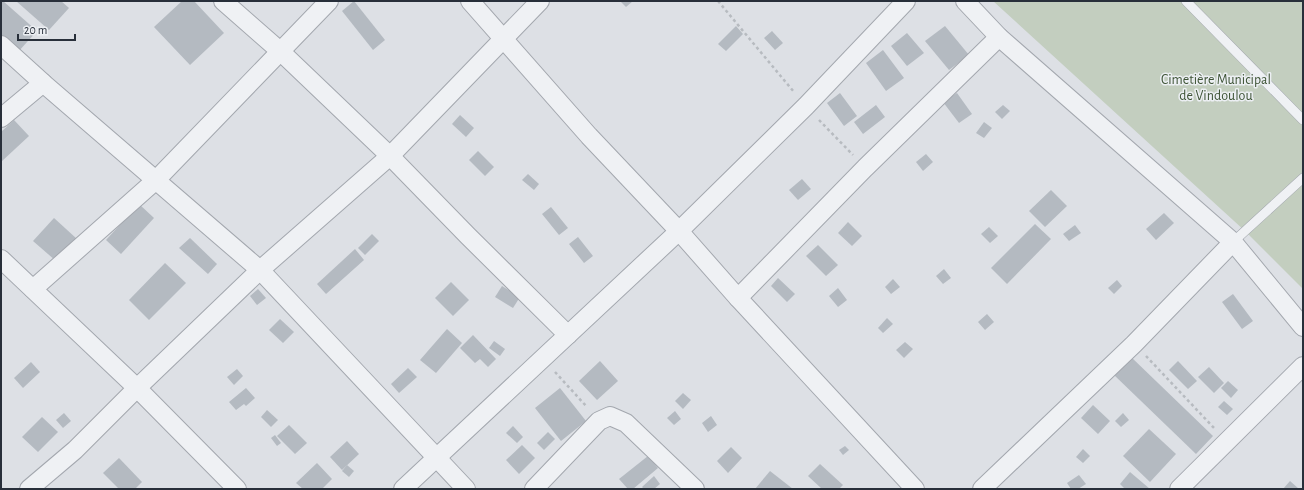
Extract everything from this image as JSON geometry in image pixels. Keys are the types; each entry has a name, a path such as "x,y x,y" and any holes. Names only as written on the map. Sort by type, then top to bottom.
{"street":[{"path":"223,1 280,50 390,156 568,335"},
{"path":"33,289 156,180 329,1"},
{"path":"470,1 588,136 679,231 738,298 915,489"},
{"path":"29,489 75,450 137,388 260,270 390,156 540,1"},
{"path":"403,489 679,231 806,106 906,1"},
{"path":"965,1 1000,37 1233,242 1303,327"},
{"path":"738,298 865,168 1000,37"},
{"path":"1,45 260,270 466,489"},
{"path":"1,118 43,83"},
{"path":"982,489 1134,344 1233,242"},
{"path":"1,259 137,388 237,489"},
{"path":"1179,489 1303,366"},
{"path":"534,489 599,420 610,416 626,423 695,489"}],"lane":[{"path":"1186,1 1303,120"},
{"path":"1233,242 1303,178"}],"path":[{"path":"718,1 806,106 865,168"},
{"path":"1134,344 1227,442"},
{"path":"542,359 599,420"}],"green space":[{"name":"Cimetière Municipal de Vindoulou","path":"993,1 1303,1 1303,289 1245,231"}],"building":[{"path":"1,1 3,1 37,31 18,52 1,37"},
{"path":"16,1 61,1 69,8 49,30"},
{"path":"182,1 194,1 224,33 190,65 154,27"},
{"path":"354,1 385,40 373,50 342,11"},
{"path":"620,1 633,1 626,7"},
{"path":"736,26 743,34 726,51 718,44"},
{"path":"945,26 969,55 949,70 925,41"},
{"path":"772,31 783,43 775,50 764,38"},
{"path":"907,33 924,53 907,66 891,46"},
{"path":"883,50 904,78 886,91 866,63"},
{"path":"840,93 857,116 844,126 827,103"},
{"path":"957,93 972,114 959,123 943,102"},
{"path":"876,105 885,117 863,134 854,122"},
{"path":"1003,105 1010,111 1002,119 995,112"},
{"path":"460,115 474,128 466,137 452,124"},
{"path":"14,120 29,136 1,162 1,132"},
{"path":"984,122 992,128 984,138 976,133"},
{"path":"478,151 494,167 485,176 469,160"},
{"path":"926,154 933,162 923,171 916,162"},
{"path":"528,174 539,184 534,190 522,180"},
{"path":"802,179 811,189 798,200 789,190"},
{"path":"1051,190 1067,206 1045,227 1029,211"},
{"path":"139,204 154,218 121,254 106,240"},
{"path":"551,207 568,228 559,235 542,214"},
{"path":"1164,213 1174,223 1156,240 1146,229"},
{"path":"54,218 77,239 56,261 33,241"},
{"path":"848,222 862,236 852,246 838,233"},
{"path":"1035,224 1051,239 1007,284 991,268"},
{"path":"1075,225 1081,233 1069,241 1063,234"},
{"path":"989,227 998,236 990,243 981,234"},
{"path":"372,234 379,241 365,255 358,248"},
{"path":"578,237 593,256 584,263 569,244"},
{"path":"190,238 217,264 208,274 179,248"},
{"path":"818,245 838,265 826,276 806,256"},
{"path":"355,249 364,260 326,294 317,284"},
{"path":"165,263 186,283 149,320 129,300"},
{"path":"944,269 951,278 943,284 936,276"},
{"path":"778,278 795,294 787,302 771,286"},
{"path":"893,279 900,287 891,294 885,287"},
{"path":"1117,280 1122,286 1114,294 1108,288"},
{"path":"451,282 469,300 453,316 435,298"},
{"path":"502,286 520,297 513,308 495,297"},
{"path":"838,288 847,300 838,307 829,296"},
{"path":"258,289 266,298 257,305 250,296"},
{"path":"1233,294 1253,321 1242,329 1222,302"},
{"path":"987,314 994,322 985,330 978,322"},
{"path":"887,318 893,324 883,333 878,328"},
{"path":"280,319 294,332 283,343 269,330"},
{"path":"447,329 462,343 436,373 420,360"},
{"path":"473,335 496,359 488,367 480,359 475,363 460,348"},
{"path":"494,341 505,349 500,356 489,348"},
{"path":"905,342 913,349 904,358 896,350"},
{"path":"1130,356 1213,436 1196,454 1113,374"},
{"path":"600,361 618,381 597,400 579,381"},
{"path":"1178,361 1197,381 1188,389 1169,370"},
{"path":"31,362 40,372 23,388 14,378"},
{"path":"1209,367 1224,383 1214,393 1198,377"},
{"path":"408,368 417,377 399,393 391,384"},
{"path":"237,369 243,376 234,385 227,377"},
{"path":"1228,381 1238,390 1231,398 1221,388"},
{"path":"246,388 255,398 246,406 244,404 236,410 229,402"},
{"path":"560,388 586,421 561,441 535,408"},
{"path":"683,393 691,400 683,409 675,401"},
{"path":"1224,401 1233,409 1227,415 1218,407"},
{"path":"1093,405 1110,421 1098,434 1081,418"},
{"path":"267,410 278,420 271,427 261,417"},
{"path":"675,411 681,419 674,425 667,418"},
{"path":"64,413 71,421 63,428 56,420"},
{"path":"1123,413 1129,420 1121,427 1115,421"},
{"path":"711,416 717,425 708,432 702,423"},
{"path":"42,417 58,432 38,452 22,437"},
{"path":"289,425 307,443 295,454 277,436"},
{"path":"513,426 523,437 517,443 506,433"},
{"path":"1149,429 1176,454 1150,482 1123,456"},
{"path":"548,432 555,439 544,450 537,443"},
{"path":"275,435 281,443 277,446 271,438"},
{"path":"347,441 359,454 342,470 330,457"},
{"path":"522,445 535,458 519,474 506,460"},
{"path":"845,446 849,450 843,455 839,450"},
{"path":"731,447 742,458 728,473 717,461"},
{"path":"1083,449 1090,456 1083,463 1076,457"},
{"path":"648,456 658,468 633,489 628,489 619,479"},
{"path":"119,458 142,482 135,489 119,489 103,473"},
{"path":"317,463 332,479 322,489 303,489 296,483"},
{"path":"820,464 843,485 839,489 822,489 808,476"},
{"path":"347,465 354,471 349,477 342,471"},
{"path":"770,471 793,489 755,489"},
{"path":"1130,472 1150,489 1125,489 1120,484"},
{"path":"1079,475 1086,484 1078,489 1071,489 1067,483"},
{"path":"654,476 660,484 654,489 644,489 642,487"},
{"path":"1290,481 1299,489 1283,489"}]}
